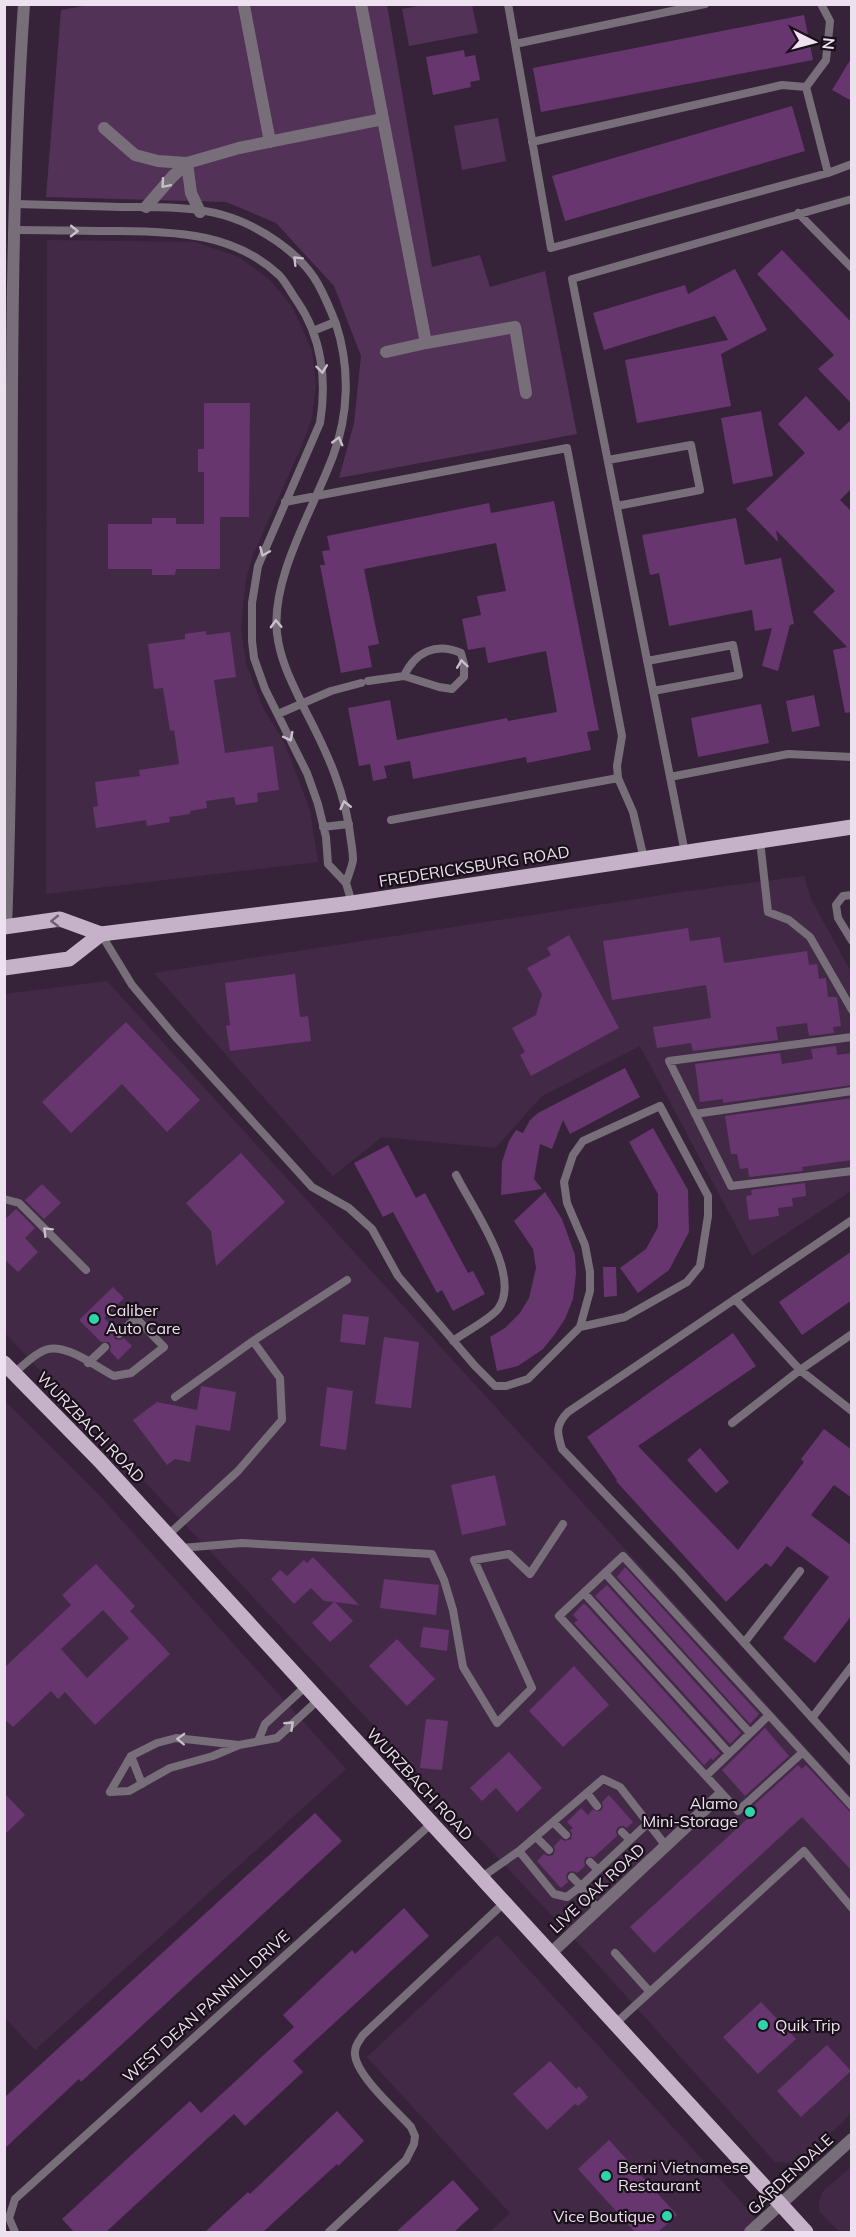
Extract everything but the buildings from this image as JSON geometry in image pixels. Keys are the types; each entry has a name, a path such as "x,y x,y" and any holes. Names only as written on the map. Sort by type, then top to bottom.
{"main road":[{"name":"FREDERICKSBURG ROAD","path":"5,928 60,919 101,934 352,903 852,828"},
{"path":"4,968 69,959 101,934"},
{"name":"WURZBACH ROAD","path":"9,1368 99,1460 806,2232"}],"street":[{"path":"5,928 10,834 8,512 10,268 15,230 24,4"},
{"path":"361,4 426,343"},
{"path":"244,6 270,142"},
{"path":"104,128 135,154 158,161 187,163 239,148 383,119"},
{"path":"146,207 187,163"},
{"path":"187,163 191,193 200,212"},
{"path":"386,352 515,327 526,393"},
{"name":"LIVE OAK ROAD","path":"551,1953 720,1796"},
{"name":"GARDENDALE","path":"750,2232 852,2139"}],"lane":[{"path":"508,4 551,248 852,165"},
{"path":"515,44 705,4"},
{"path":"806,87 826,60 830,21 821,4"},
{"path":"532,141 782,85 806,87"},
{"path":"806,87 828,173"},
{"path":"685,853 572,279 798,213 850,202"},
{"path":"16,204 146,207 222,214 275,241 296,257 318,283 335,322 345,356 346,395 341,431 334,454 282,579 276,621 279,649 288,676 330,759 342,794 349,824 353,861 346,883"},
{"path":"798,213 852,268"},
{"path":"15,230 161,231 197,234 226,242 261,260 280,277 302,308 313,332 323,373 321,415 313,441 258,566 251,625 253,650 259,674 307,772 318,804 328,864 346,883 352,903"},
{"path":"313,332 335,322"},
{"path":"608,460 691,445 700,490 617,506"},
{"path":"285,502 567,448 622,736 617,766 618,778 633,812 644,859"},
{"path":"647,661 733,645 739,675 653,691"},
{"path":"278,714 331,691 364,682 404,676 452,689 464,677 461,653 442,648 420,654 412,660 404,676"},
{"path":"670,777 788,754 852,757"},
{"path":"391,820 618,778"},
{"path":"323,827 349,824"},
{"path":"760,841 768,912 789,920 810,937 852,1010"},
{"path":"852,895 843,896 837,905 838,918 852,941"},
{"path":"101,934 132,985 312,1187 349,1208 372,1228 398,1276 495,1386 506,1386 528,1378 580,1327 590,1291 590,1272 585,1245 567,1203 564,1182 573,1155 583,1141 660,1106 708,1196 708,1216 700,1266 687,1282 625,1317 580,1327"},
{"path":"852,1037 669,1061 731,1186 852,1171"},
{"path":"695,1114 852,1092"},
{"path":"453,1341 496,1311 503,1301 505,1282 501,1262 456,1175"},
{"path":"4,1199 19,1203 86,1270"},
{"path":"852,1220 568,1413 559,1422 557,1432 562,1449 680,1572 852,1762"},
{"path":"175,1397 253,1341 347,1280"},
{"path":"735,1299 800,1370 852,1411"},
{"path":"9,1368 44,1350 56,1348 74,1353 114,1376 131,1373 164,1347 136,1318 119,1334"},
{"path":"732,1423 800,1370 852,1334"},
{"path":"168,1535 238,1472 282,1420 280,1378 253,1341"},
{"path":"88,1363 105,1347"},
{"path":"180,1548 242,1543 432,1554 444,1580 453,1610 463,1667 497,1723 532,1688 474,1560 509,1554 530,1574 563,1524"},
{"path":"803,1752 738,1811 720,1796 706,1776 559,1616 623,1556 803,1752 852,1806"},
{"path":"744,1643 800,1571"},
{"path":"605,1573 750,1733"},
{"path":"584,1593 729,1753"},
{"path":"812,1718 852,1666"},
{"path":"258,1741 265,1724 306,1686"},
{"path":"239,1745 176,1738 157,1743 131,1756 110,1791 129,1791 171,1768 213,1756 239,1745 277,1738 318,1700"},
{"path":"706,1776 769,1715"},
{"path":"131,1756 142,1784"},
{"path":"482,1877 519,1851 603,1779 620,1787 666,1846"},
{"path":"586,1793 597,1806"},
{"path":"553,1822 566,1835"},
{"name":"WEST DEAN PANNILL DRIVE","path":"15,2232 9,2218 15,2199 432,1823"},
{"path":"519,1851 554,1894 567,1897 648,1823"},
{"path":"622,1832 630,1840"},
{"path":"536,1836 549,1850"},
{"path":"616,2023 804,1851 852,1908"},
{"path":"590,1862 597,1870"},
{"path":"573,1877 586,1896 599,1909"},
{"path":"329,2232 406,2160 414,2144 415,2136 411,2127 361,2072 354,2054 356,2044 505,1902"},
{"path":"615,1953 650,1992"}],"shaded area":[{"path":"94,4 387,5 432,267 480,255 490,287 545,271 577,434 339,478 354,423 361,356 334,286 276,223 226,202 46,197 61,10"},
{"path":"428,4 472,5 478,33 409,46 402,9"},
{"path":"498,118 506,161 462,170 454,126"},
{"path":"47,240 195,242 239,257 270,280 293,308 312,351 316,384 312,418 252,557 246,579 241,627 246,664 263,708 284,742 310,810 318,862 46,894"},
{"path":"804,876 811,899 851,972 851,1191 752,1256 640,1046 542,1096 495,1148 382,1137 333,1176 154,973 688,891"},
{"path":"107,981 851,1797 852,2111 842,2123 795,2163 775,2162 590,1956 5,1333 5,994"},
{"path":"4,1400 100,1496 346,1769 35,2050 4,2017"},
{"path":"497,1935 766,2232 490,2232 510,2213 367,2057"},
{"path":"851,2167 851,2232 839,2232 819,2211 819,2203 822,2192"}],"place":[{"name":"Caliber Auto Care","path":"94,1319"},
{"name":"Alamo Mini-Storage","path":"750,1812"},
{"name":"Quik Trip","path":"763,2025"},
{"name":"Berni Vietnamese Restaurant","path":"606,2176"},
{"name":"Vice Boutique","path":"667,2216"}]}
